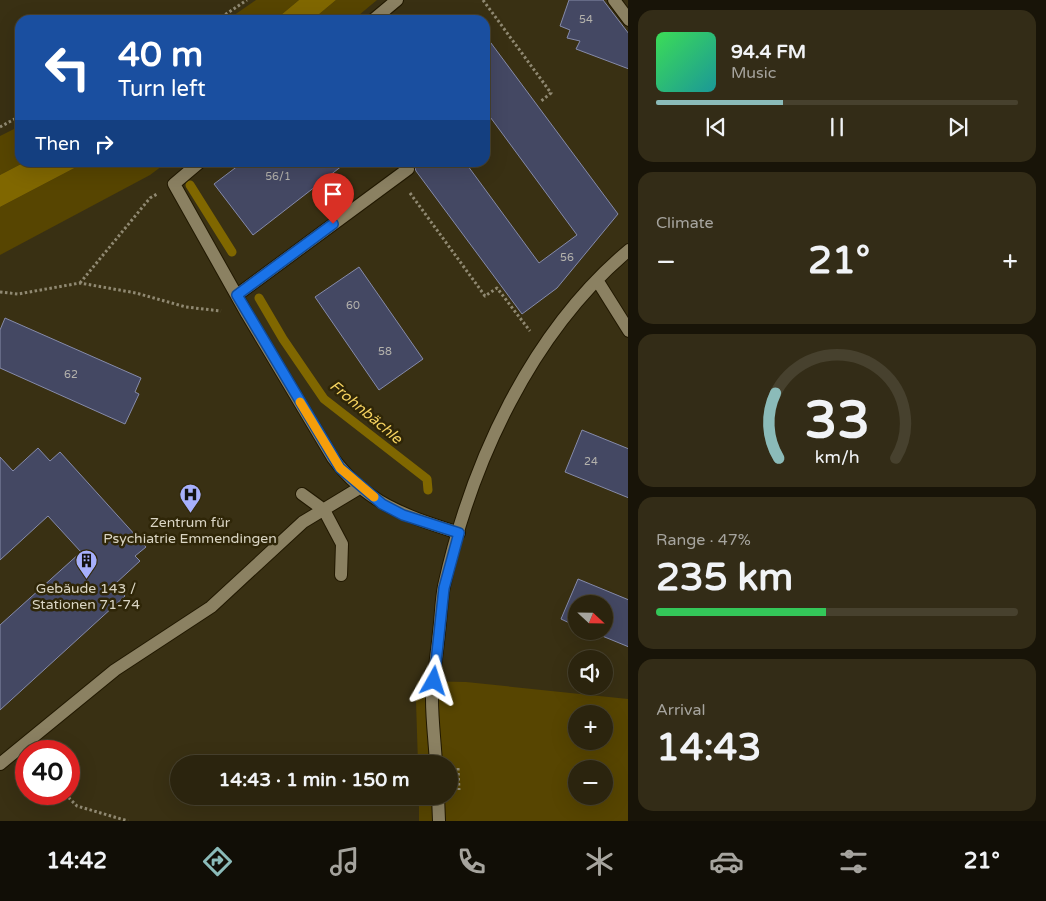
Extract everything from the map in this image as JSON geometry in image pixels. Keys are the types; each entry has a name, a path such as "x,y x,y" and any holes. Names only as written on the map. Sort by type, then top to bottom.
{"street":[{"path":"378,15 397,0"},
{"path":"614,0 628,20"},
{"path":"194,167 174,184 247,314 333,458 382,504 403,515 459,533"},
{"path":"237,295 403,173"},
{"path":"435,755 432,700 444,588 459,533 490,440 513,394 536,358 596,280 628,250"},
{"path":"596,280 628,331"},
{"path":"0,764 115,670 211,607 304,522 362,487"},
{"path":"302,494 324,510 342,544 341,575"},
{"path":"438,805 439,821"}],"path":[{"path":"225,15 248,0"},
{"path":"483,0 551,93 540,102"},
{"path":"0,126 15,118"},
{"path":"403,173 485,296 497,288 520,318"},
{"path":"80,283 150,198 174,184"},
{"path":"0,292 18,294 80,283 136,293 186,307 247,314"},
{"path":"458,773 460,797"},
{"path":"76,805 128,821"}],"shaded area":[{"path":"256,0 299,0 281,15 234,15"},
{"path":"299,0 336,0 318,15 281,15"},
{"path":"336,0 377,0 359,15 318,15"},
{"path":"15,128 15,167 0,175 0,136"},
{"path":"15,167 76,167 0,207 0,175"},
{"path":"76,167 161,167 150,175 0,255 0,207"},
{"path":"418,681 466,682 568,693 568,695 628,699 628,821 419,821 419,805 458,805 458,755 418,755 416,701"}],"building":[{"path":"569,0 603,0 628,33 628,69 576,49 580,41 567,38 570,30 560,26"},
{"path":"490,42 618,214 557,288 522,314 416,171 415,167 469,167 539,263 577,235 490,117"},
{"path":"236,167 341,167 253,235 214,184"},
{"path":"359,267 423,359 379,390 315,297"},
{"path":"5,318 141,378 135,392 139,394 125,424 0,368 0,330"},
{"path":"582,430 628,449 628,498 565,472"},
{"name":"Gebäude 143 / Stationen 71-74","path":"38,448 50,461 60,452 146,547 135,556 140,561 115,584 125,596 0,710 0,625 81,552 48,516 0,560 0,457 13,471"},
{"path":"578,579 628,600 628,647 612,640 613,595 571,595"},
{"path":"568,603 568,622 561,619"}],"waterway":[{"name":"Frohnbächle","path":"190,185 232,252"},
{"name":"Frohnbächle","path":"259,298 283,339 324,399 427,479 428,490"}],"slow traffic":[{"path":"300,402 340,468 374,497"}],"place":[{"name":"Zentrum für Psychiatrie Emmendingen","path":"190,513"},
{"name":"Gebäude 143 / Stationen 71-74","path":"86,579"}],"route":[{"path":"333,224 237,295 340,468 382,504 403,515 459,533 444,588 434,681"}]}
